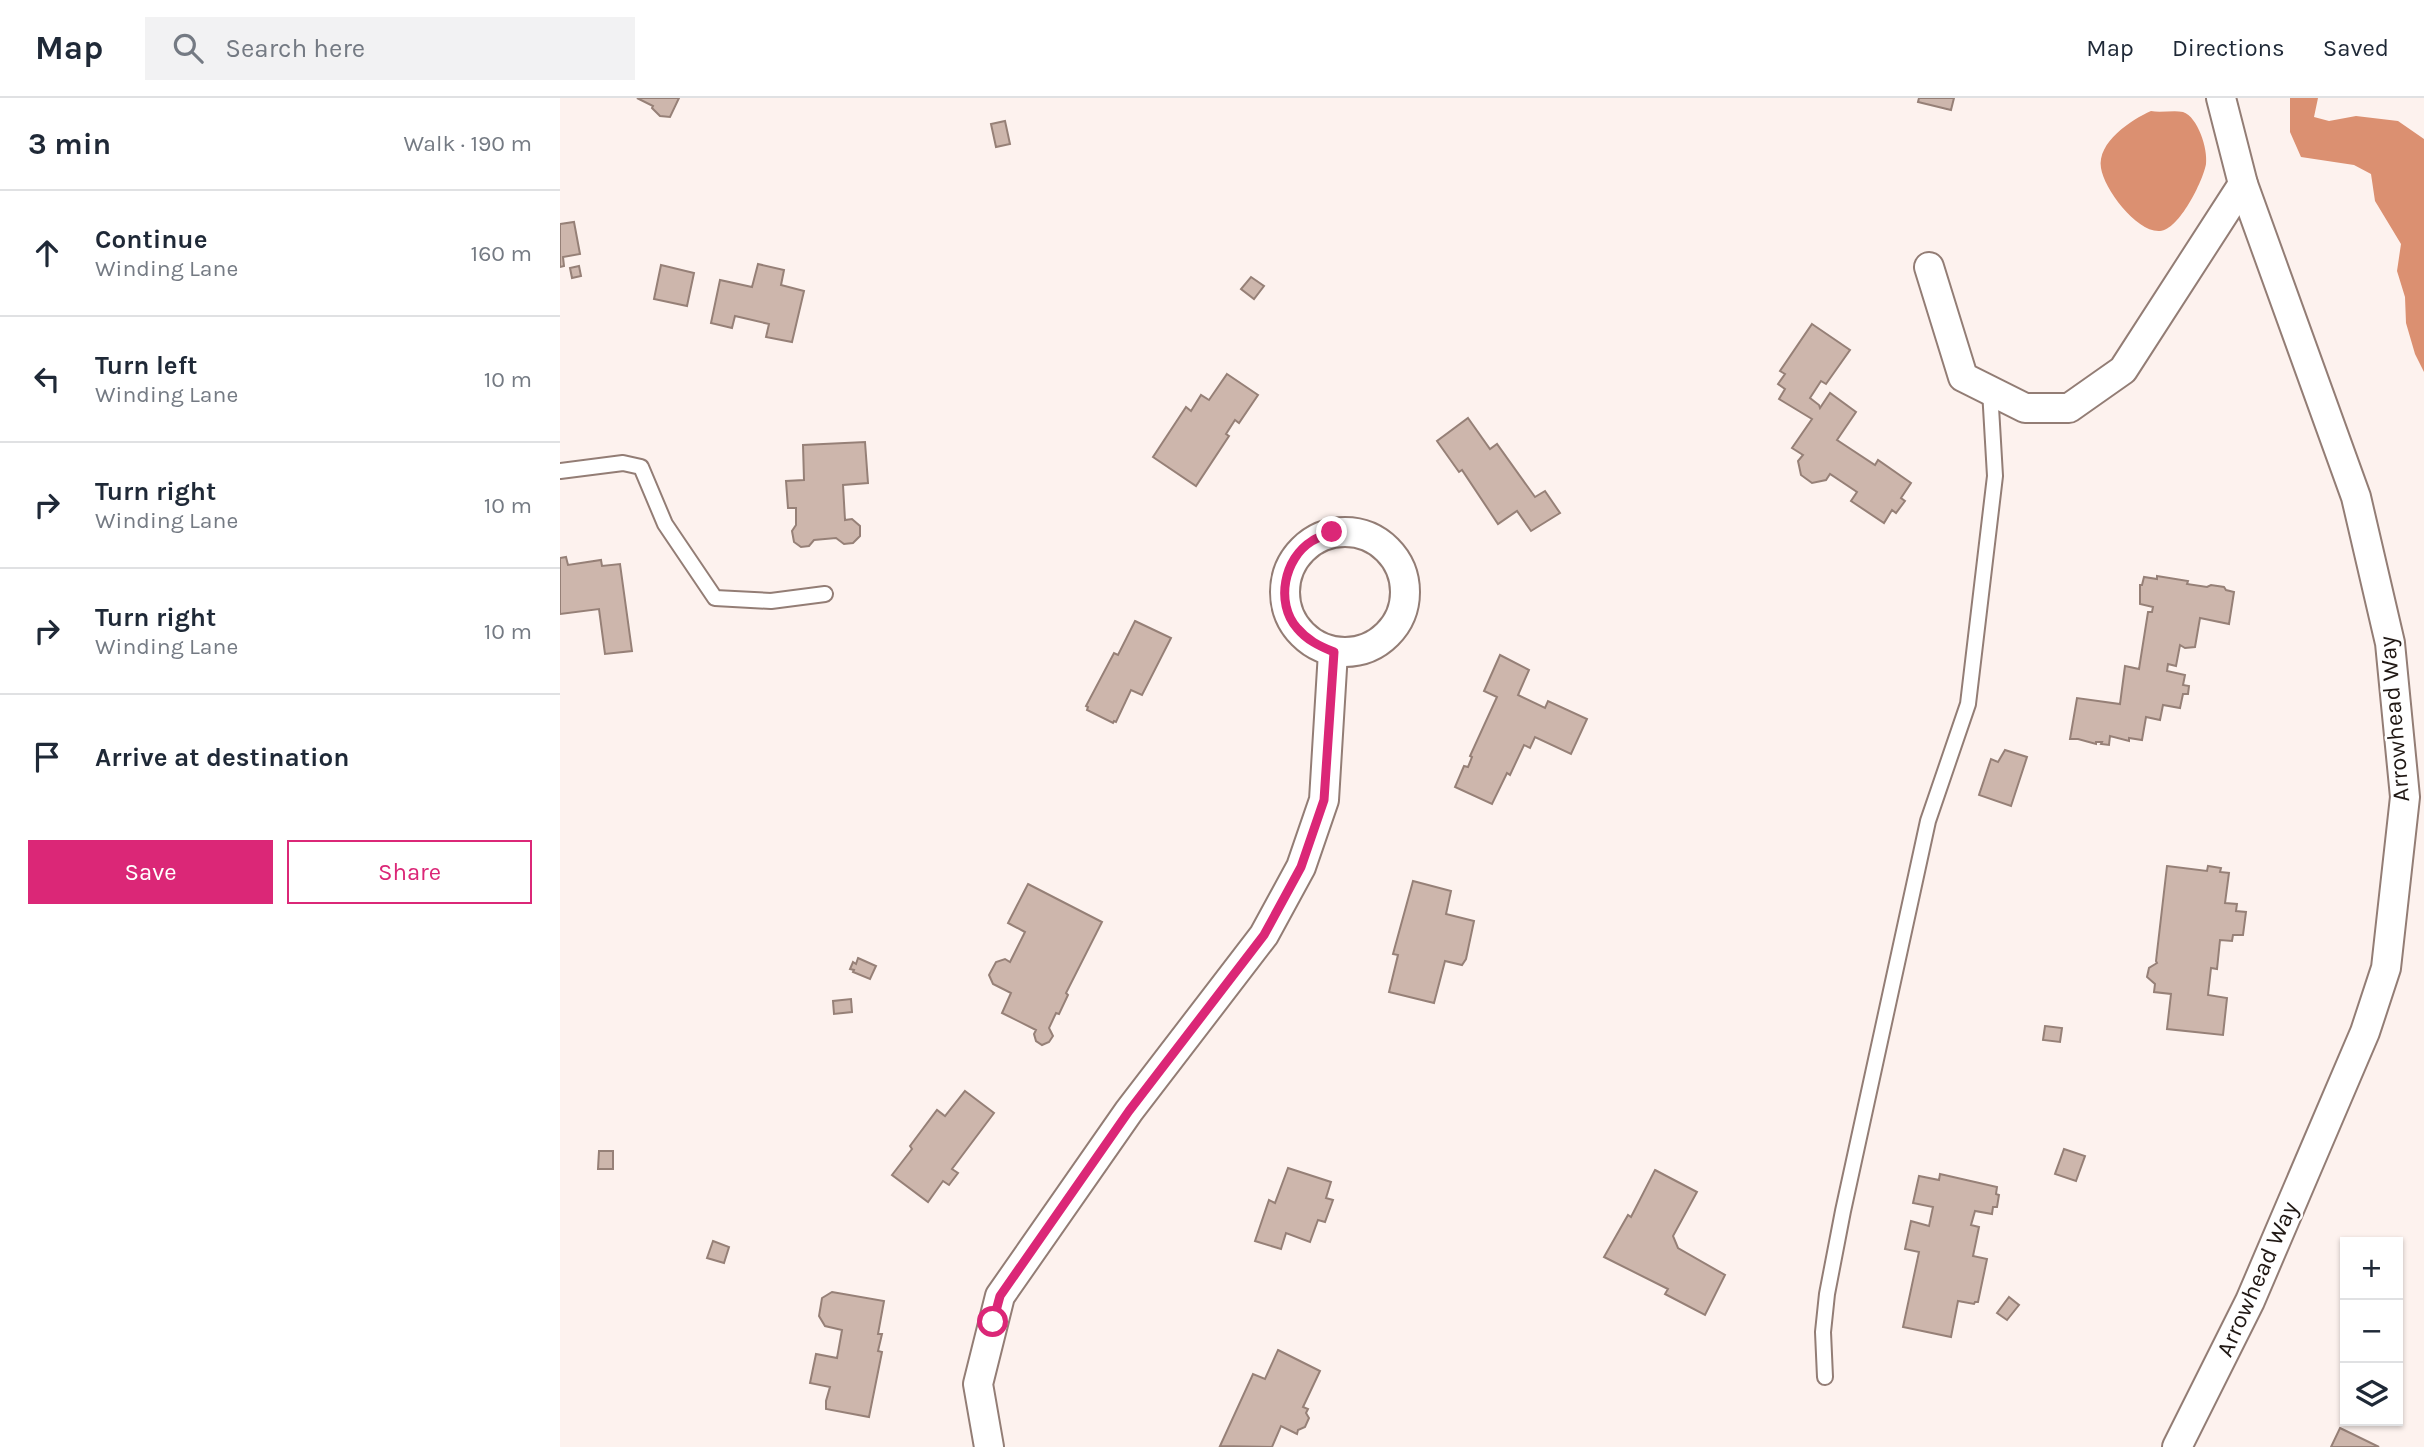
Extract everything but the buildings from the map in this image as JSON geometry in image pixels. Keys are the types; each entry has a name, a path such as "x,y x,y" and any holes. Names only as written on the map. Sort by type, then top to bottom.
{"street":[{"name":"Arrowhead Way","path":"2177,1447 2250,1301 2365,1032 2386,968 2405,797 2390,643 2356,497 2243,184 2221,98"},
{"path":"1929,267 1963,377 2025,408 2069,408 2123,370 2243,184"},
{"path":"1332,532 1356,532 1378,541 1395,557 1405,579 1405,603 1396,625 1379,642 1357,652 1334,652 1311,642 1294,626 1285,604 1285,580 1294,558 1310,541 1332,532"},
{"path":"989,1447 978,1384 1000,1296 1129,1111 1264,935 1301,867 1324,800 1334,652"}],"lane":[{"path":"1825,1377 1823,1332 1827,1294 1843,1211 1928,821 1968,704 1995,477 1990,390"},
{"path":"560,471 623,463 641,467 665,524 715,598 771,601 825,594"}],"shaded area":[{"path":"2290,98 2318,98 2314,117 2329,121 2356,116 2398,121 2424,139 2424,372 2415,354 2406,323 2405,297 2397,271 2401,244 2375,201 2371,174 2354,165 2301,157 2290,132"},
{"path":"2151,111 2179,111 2188,115 2201,134 2206,158 2204,172 2189,204 2175,222 2160,231 2142,225 2123,208 2108,187 2101,168 2104,149 2117,133"}],"route":[{"path":"993,1322 1000,1296 1129,1111 1264,935 1301,867 1324,800 1334,652 1311,642 1294,626 1285,604 1285,580 1294,558 1310,541 1332,532"}]}
